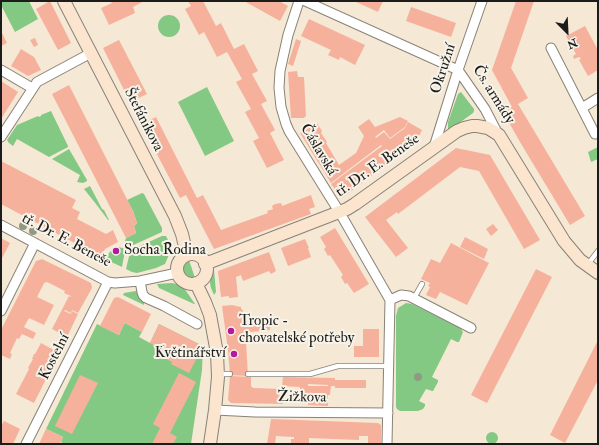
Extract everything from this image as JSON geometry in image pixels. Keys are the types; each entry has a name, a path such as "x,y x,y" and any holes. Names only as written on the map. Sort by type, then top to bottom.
{"main road":[{"name":"Štefánikova","path":"64,1 175,216 182,234 187,255"},
{"name":"tř. Dr. E. Beneše","path":"205,264 340,212 355,204 457,131 472,126 483,127 488,128 499,135"},
{"name":"Čs. armády","path":"499,135 564,241 571,250 598,273"},
{"path":"193,254 202,258 205,264 206,274 202,280 196,283 190,284 184,282 179,277 177,267 182,258 187,255 193,254"},
{"path":"196,283 209,310 217,353 224,374 215,410 210,444"}],"street":[{"name":"Čáslavská","path":"299,1 288,35 280,71 279,88 281,107 286,124 340,212 390,300"},
{"name":"Čs. armády","path":"304,1 458,70 499,135"},
{"name":"Okružní","path":"434,147 458,70 482,1"},
{"path":"551,48 595,134"},
{"path":"1,137 37,82 91,53"},
{"path":"1,70 32,88"},
{"path":"582,108 598,98"},
{"name":"tř. Dr. E. Beneše","path":"1,226 108,282 115,283 140,281 178,273"},
{"path":"1,311 35,243"},
{"path":"140,281 143,295 146,298 197,324"},
{"name":"Kostelní","path":"26,444 108,282"},
{"path":"387,444 390,300 404,295 414,298 471,328"},
{"name":"Žižkova","path":"215,410 254,412 388,413"}],"lane":[{"path":"587,265 598,251"},
{"path":"414,298 422,284"},
{"path":"248,374 310,374 338,366 388,366"}],"green space":[{"path":"1,1 29,1 38,19 15,32 1,5"},
{"path":"169,15 177,18 180,26 177,34 169,37 161,34 158,26 161,18"},
{"path":"207,87 234,141 205,156 178,102"},
{"path":"461,92 474,111 451,129 448,129 448,122 458,94"},
{"path":"51,111 68,147 49,157 17,139 13,146 9,143 7,140 17,125"},
{"path":"598,147 598,159 591,162 588,152"},
{"path":"69,149 87,180 83,183 77,182 80,175 52,159"},
{"path":"90,186 102,209 109,220 84,189"},
{"path":"142,193 144,194 162,228 162,232 129,247 126,245 126,238 136,233 134,226 137,223 127,200"},
{"path":"162,236 166,236 171,250 165,264 137,273 126,269 131,250"},
{"path":"117,247 123,248 125,251 122,267 107,260 109,253"},
{"path":"189,260 195,278 189,278 183,273 182,267"},
{"path":"214,270 216,292 214,295 210,283 211,274"},
{"path":"172,283 184,288 195,304 159,288 157,284"},
{"path":"136,291 144,302 144,305 123,295 124,293"},
{"path":"406,303 412,304 458,327 463,332 459,342 451,339 432,377 438,380 438,382 433,391 426,389 419,401 425,404 425,406 423,409 418,411 400,411 396,407 396,316 398,308"},
{"path":"97,324 119,335 124,324 127,324 142,332 139,337 150,343 159,324 203,346 202,370 191,444 64,444 61,442 63,437 46,429"},
{"path":"494,432 497,433 497,443 490,444 487,443 486,436 487,433"}],"building":[{"path":"50,1 71,43 58,50 36,9"},
{"path":"110,1 144,1 133,7 135,13 109,25 101,8 112,3"},
{"path":"188,1 203,1 216,26 221,23 234,49 244,44 258,71 252,74 267,101 261,104 275,130 270,133 284,160 267,168 253,141 259,138 245,112 251,109 236,82 242,79 227,52 217,57 204,32 199,35 185,9 191,6"},
{"path":"244,1 279,1 288,6 280,21"},
{"path":"354,1 383,1 378,12"},
{"path":"516,1 534,1 511,68 528,98 518,104 585,216 570,225 503,112 512,107 492,70"},
{"path":"411,7 456,23 451,37 406,21"},
{"path":"309,19 365,45 355,65 340,57 339,60 328,55 331,50 301,36"},
{"path":"585,26 598,50 598,70 588,76 579,60 581,59 579,57 574,59 573,56 576,54 566,36"},
{"path":"1,31 7,43 1,46"},
{"path":"35,38 38,45 34,47 30,40"},
{"path":"296,39 301,41 293,66 288,64"},
{"path":"119,40 147,94 130,102 103,48"},
{"path":"21,49 34,57 41,70 28,76 11,66"},
{"path":"297,71 298,77 304,77 306,116 304,118 291,118 288,72"},
{"path":"1,81 18,92 1,119"},
{"path":"69,85 133,211 137,223 134,226 136,233 126,238 52,94"},
{"path":"156,117 197,198 203,195 221,230 268,213 267,211 273,209 272,206 275,204 281,203 282,206 311,195 315,207 309,209 311,214 214,249 186,195 180,198 141,124"},
{"path":"400,117 408,121 405,127 390,138 384,130 375,137 376,138 384,132 390,139 405,128 408,122 422,130 416,142 342,198 331,184 382,146 381,145 331,183 300,133 317,123 327,142 326,143 339,165 356,153 364,136 358,127 369,119 375,127"},
{"path":"456,148 490,155 540,240 524,249 479,171 460,167 398,214 397,212 386,220 408,248 396,257 365,217"},
{"path":"1,161 76,200 72,208 80,212 77,219 106,234 113,230 118,242 105,249 101,257 1,204"},
{"path":"493,224 498,230 491,236 486,229"},
{"path":"335,228 369,284 354,293 347,283 345,284 341,277 343,275 330,255 328,256 324,249 326,247 320,237"},
{"path":"465,237 488,249 484,259 460,247"},
{"path":"1,238 10,243 1,260"},
{"path":"305,239 311,257 288,266 281,248"},
{"path":"451,243 489,263 467,305 440,292 436,299 426,295 430,287 428,286 430,283 421,279 431,259 440,263"},
{"path":"269,252 276,271 271,274 269,271 243,281 241,275 236,277 238,297 221,297 218,271"},
{"path":"42,259 91,283 92,288 78,313 72,310 71,313 65,310 64,311 71,314 72,311 78,314 67,337 52,329 69,296 71,296 64,293 65,291 47,282 44,283 37,297 54,305 44,325 29,318 24,327 36,333 33,339 22,334 19,339 17,338 10,353 12,354 10,359 1,355 1,330 36,261"},
{"path":"536,269 552,277 487,403 471,395"},
{"path":"118,297 151,314 142,332 127,324 124,324 119,335 100,326 114,298"},
{"path":"232,305 241,307 243,312 246,314 247,320 243,320 243,323 271,319 270,330 251,332 244,330 248,341 246,342 248,376 230,375 222,306"},
{"path":"159,324 203,346 189,373 171,364 172,362 165,358 166,355 163,353 161,357 155,354 158,348 150,343"},
{"path":"363,329 379,329 379,357 354,357 354,346 363,346"},
{"path":"598,340 598,380 565,443 550,435"},
{"path":"41,343 59,353 34,403 16,394 29,369 28,368 34,354"},
{"path":"179,373 196,382 170,433 177,437 173,444 152,444 160,428 153,424"},
{"path":"80,375 98,383 72,434 55,426"},
{"path":"230,376 251,377 251,386 253,388 283,389 283,404 231,403 228,400"},
{"path":"283,377 366,380 366,388 335,388 335,386 331,386 330,395 328,395 328,406 300,403 300,387 282,386","holes":["308,384 328,386 308,386"]},
{"path":"271,419 378,423 381,425 381,444 368,444 368,436 359,436 359,440 309,438 309,444 291,444 291,439 294,439 294,437 276,436 275,444 267,444"},
{"path":"4,421 20,429 13,444 1,444 1,426"},
{"path":"46,429 63,437 60,444 39,444"}],"place":[{"name":"Socha Rodina","path":"116,251"},
{"name":"Tropic - chovatelské potřeby","path":"231,331"},
{"name":"Květinářství","path":"234,354"}]}
